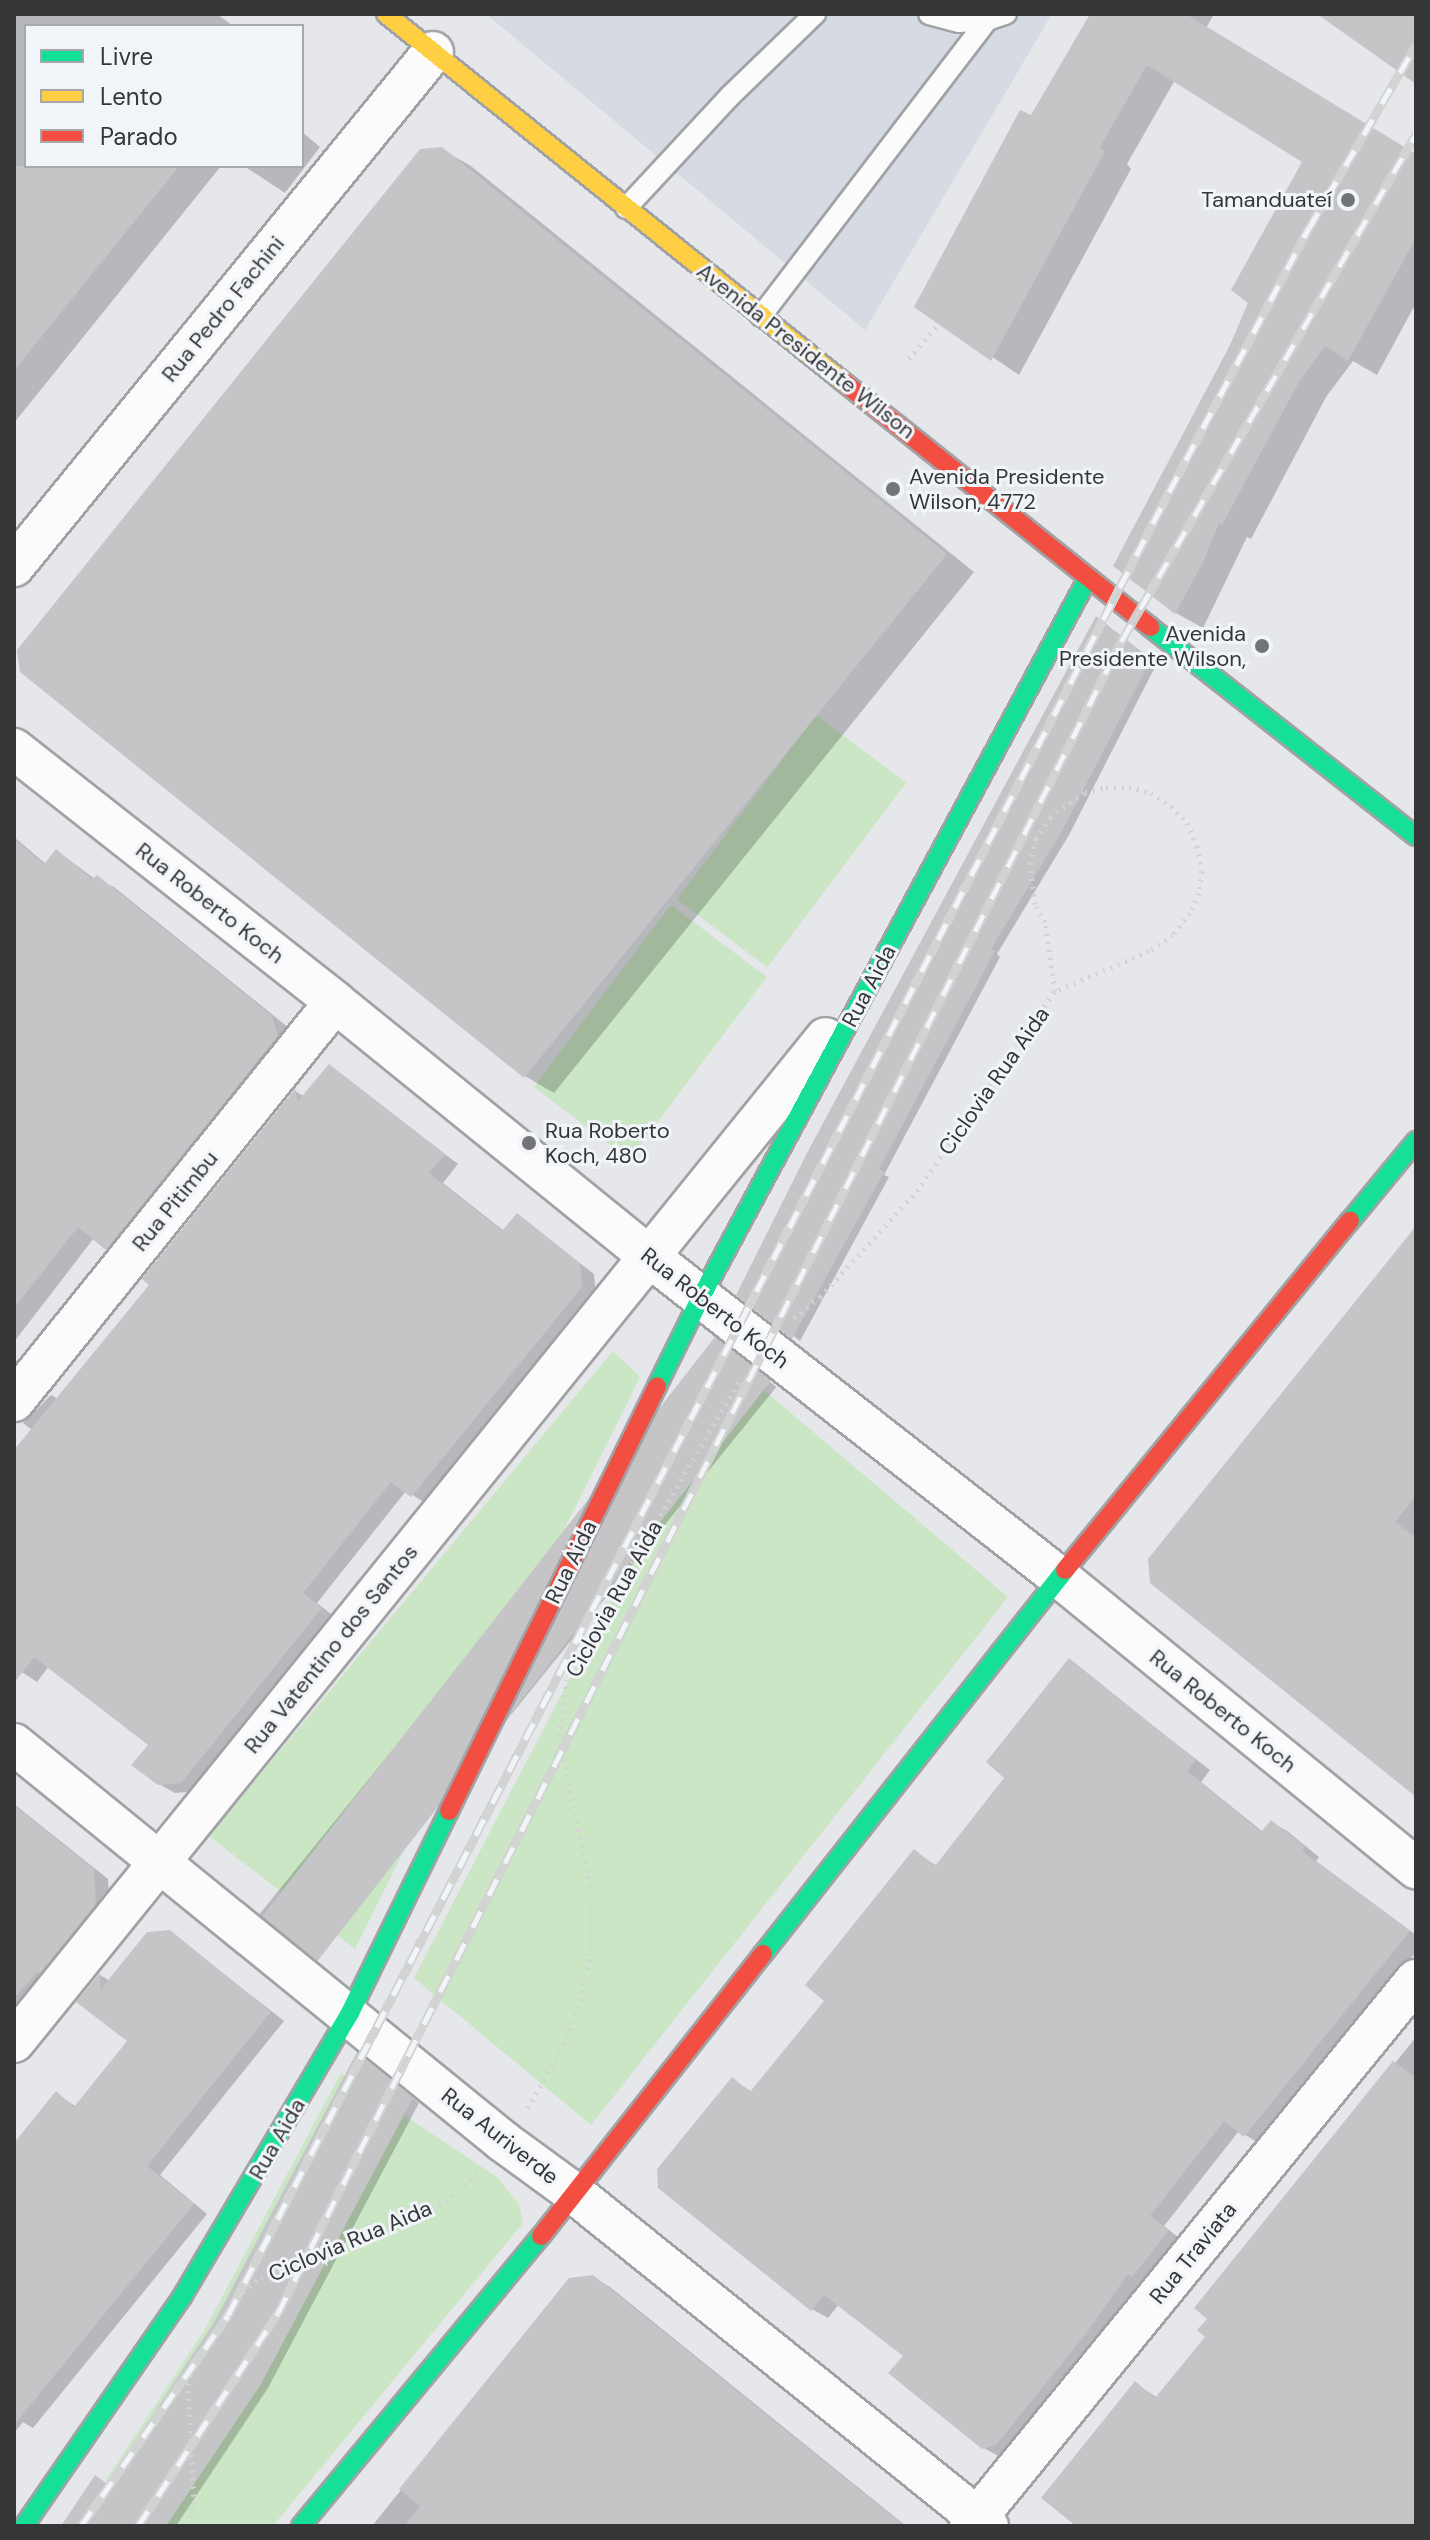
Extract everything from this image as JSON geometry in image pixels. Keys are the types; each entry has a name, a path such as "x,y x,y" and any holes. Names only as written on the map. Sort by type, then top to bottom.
{"street":[{"name":"Avenida Presidente Wilson","path":"386,14 1088,578 1416,836"},
{"name":"Rua Pedro Fachini","path":"14,566 433,52"},
{"name":"Rua Aida","path":"24,2526 182,2297 350,2013 701,1297 1088,578"},
{"name":"Rua Roberto Koch","path":"14,749 335,1002 651,1258 1059,1577 1416,1868"},
{"name":"Rua Vatentino dos Santos","path":"14,2042 158,1860 651,1258 871,981"},
{"name":"Rua Pitimbu","path":"14,1401 335,1002"},
{"path":"301,2526 574,2193 1059,1577 1416,1141"},
{"name":"Rua Auriverde","path":"14,1744 350,2013 504,2142 574,2193 978,2523"},
{"name":"Rua Traviata","path":"978,2523 1416,1980"}],"lane":[{"path":"626,208 729,97 815,14"},
{"path":"929,14 959,22 997,17"},
{"path":"761,316 997,17"}],"path":[{"path":"909,359 939,323"},
{"name":"Ciclovia Rua Aida","path":"587,1640 761,1345 820,1297 917,1191 1055,991 1149,951 1173,935 1190,913 1199,893 1202,871 1197,846 1187,823 1171,806 1151,793 1129,787 1085,792 1050,817 1036,839 1030,864 1030,885 1045,922 1055,991"},
{"name":"Ciclovia Rua Aida","path":"229,2303 261,2277 446,2201 504,2142 541,2090 564,2045 578,2008 590,1955 592,1894 559,1736 563,1694 571,1667"},
{"path":"190,2526 194,2504 188,2385 195,2358"}],"shaded area":[{"path":"486,14 1052,14 865,330"}],"green space":[{"path":"816,715 906,783 767,967 677,899"},
{"path":"671,905 767,977 630,1159 534,1087"},
{"path":"613,1351 640,1377 355,1949 209,1836"},
{"path":"733,1364 1008,1597 591,2125 414,1978"},
{"path":"341,2073 497,2177 519,2204 523,2223 273,2526 171,2526 106,2480 204,2331"}],"building":[{"name":"Tamanduateí","path":"1090,14 1186,14 1416,154 1416,238 1348,361 1325,346 1299,382 1222,525 1219,523 1203,562 1175,614 1113,566 1230,345 1248,303 1231,290 1302,162 1147,65 1100,147 1105,151 991,361 914,307 1020,110 1031,115"},
{"path":"1317,14 1416,14 1416,84"},
{"path":"442,147 947,554 524,1078 20,672 17,650 420,149"},
{"path":"14,166 177,168 14,371"},
{"path":"1096,616 1151,659 1062,831 991,949 995,951 879,1169 884,1172 792,1339 736,1295 808,1151"},
{"path":"14,839 44,864 56,849 92,879 97,875 272,1016 278,1036 106,1250 78,1227 14,1308"},
{"path":"329,1064 445,1154 429,1173 502,1231 517,1213 580,1263 582,1287 411,1497 391,1482 303,1593 322,1608 181,1783 158,1785 131,1765 148,1745 34,1657 14,1683 14,1450 149,1285 142,1279 295,1089 298,1101"},
{"path":"1416,1226 1416,1496 1395,1522 1416,1538 1416,1797 1150,1583 1148,1559"},
{"path":"715,1337 771,1381 307,1974 251,1930"},
{"path":"1069,1658 1196,1760 1187,1771 1261,1832 1271,1820 1305,1847 1302,1851 1410,1931 1244,2137 1224,2121 1150,2216 1169,2230 1132,2277 1128,2274 1085,2335 996,2445 982,2449 888,2373 903,2356 824,2295 811,2311 658,2188 657,2169 732,2077 750,2092 824,2001 805,1985 914,1849 935,1866 1004,1778 986,1762"},
{"path":"14,1805 94,1869 96,1905 40,1974 37,1972 14,1998"},
{"path":"170,1930 271,2012 147,2166 194,2204 14,2425 14,2143 56,2091 74,2107 127,2041 76,2002 100,1973 101,1989 147,1932"},
{"path":"357,2052 413,2098 261,2384 166,2526 61,2526 95,2475 107,2484 213,2324"},
{"path":"1393,2061 1416,2078 1416,2526 1076,2526 1041,2498 1135,2381 1155,2398 1205,2337 1197,2330 1207,2319 1194,2308"},
{"path":"593,2275 905,2526 404,2526 420,2506 399,2489 569,2278"}],"railway":[{"path":"81,2526 228,2315 1169,492 1309,228 1416,45"},
{"path":"138,2526 278,2313 1122,640 1416,134"}],"traffic: fast":[{"path":"657,1386 701,1297 1088,578"},
{"path":"1150,627 1416,836"},
{"path":"1350,1221 1416,1141"},
{"path":"763,1954 1065,1570"},
{"path":"24,2526 182,2297 350,2013 449,1811"},
{"path":"301,2526 541,2236"}],"traffic: slow":[{"path":"386,14 841,380"}],"traffic: jam":[{"path":"841,380 1150,627"},
{"path":"1065,1570 1350,1221"},
{"path":"449,1811 657,1386"},
{"path":"541,2236 763,1954"}],"place":[{"name":"Tamanduateí","path":"1348,200"},
{"name":"Avenida Presidente Wilson, 4772","path":"893,489"},
{"name":"Avenida Presidente Wilson,","path":"1262,646"},
{"name":"Rua Roberto Koch, 480","path":"529,1143"}]}
